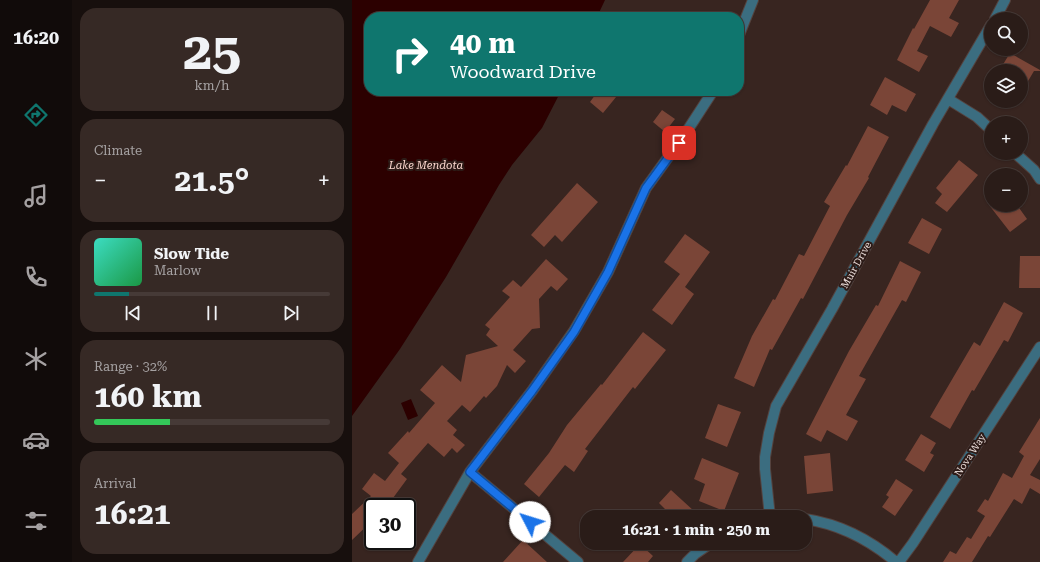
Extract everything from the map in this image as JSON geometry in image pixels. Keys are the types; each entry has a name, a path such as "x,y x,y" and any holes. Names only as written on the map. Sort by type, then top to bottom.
{"street":[{"path":"744,22 753,0"},
{"path":"999,12 1005,0"},
{"name":"Muir Drive","path":"769,510 765,457 776,406 832,309 933,124 984,37"},
{"path":"418,562 470,472 532,391 574,332 608,272 646,188 687,131 710,96"},
{"path":"948,100 977,117 984,124"},
{"path":"1023,160 1034,170 1040,179"},
{"name":"Nova Way","path":"897,562 913,543 1040,348"},
{"path":"470,472 578,562"},
{"path":"812,521 844,529 880,548 897,562"},
{"path":"688,562 701,550"}],"water":[{"name":"Lake Mendota","path":"352,0 605,0 599,12 364,12 364,96 558,96 542,128 512,165 499,185 446,277 400,349 352,416"},
{"path":"411,399 418,416 408,420 401,403"}],"building":[{"path":"930,0 959,0 949,18 959,23 951,37 930,26 917,51 928,56 919,72 897,60 913,28 914,29"},
{"path":"1008,56 1015,56 1040,71 1034,71 1028,81 1028,64 1003,64"},
{"path":"885,77 916,94 906,112 892,105 887,115 870,105"},
{"path":"594,96 617,96 603,113 590,102"},
{"path":"662,110 675,119 665,132 653,122"},
{"path":"868,126 889,137 868,177 869,178 847,215 803,299 801,298 772,350 770,349 754,387 734,378 752,336 773,299 775,300 799,254 804,256 830,206 824,202 846,165 847,166"},
{"path":"959,160 978,175 947,212 935,203 942,194 936,188"},
{"path":"577,183 598,202 562,242 555,235 544,247 531,235"},
{"path":"994,212 1022,212 1027,219 1010,232"},
{"path":"922,218 942,229 929,254 908,243"},
{"path":"685,234 710,252 685,287 694,294 672,325 652,310 680,274 664,262"},
{"path":"1020,256 1040,256 1040,288 1019,288"},
{"path":"546,259 568,279 557,291 551,286 539,299 540,328 532,329 513,350 526,361 515,373 507,365 497,386 486,398 484,396 470,412 462,405 447,421 457,430 453,435 465,445 457,453 452,448 444,457 428,443 401,474 407,479 393,498 369,498 371,496 362,489 374,473 385,481 399,463 388,453 408,431 409,433 435,403 420,390 442,365 461,382 466,355 498,346 486,335 490,329 485,325 510,297 502,291 513,280 521,287"},
{"path":"900,261 921,272 906,302 902,300 859,376 866,379 846,415 858,421 847,441 827,430 821,442 806,434 849,351 876,305 878,306"},
{"path":"1004,302 1023,313 1008,342 1004,340 974,391 972,390 950,429 930,417 974,342 980,346"},
{"path":"643,332 666,350 635,389 633,387 585,449 588,451 574,472 565,465 539,497 524,484 549,453 567,425 601,384 602,385"},
{"path":"718,404 741,412 727,447 705,438"},
{"path":"1040,418 1040,459 1030,475 1040,480 1040,494 1030,488 1022,504 1014,499 972,562 943,562 950,551 956,554 967,537 971,539 985,516 977,511 985,499 988,501 1003,473 1012,478 1024,456 1019,452"},
{"path":"921,434 936,443 930,453 934,455 924,472 905,460"},
{"path":"830,453 833,491 807,494 804,456"},
{"path":"702,458 739,473 724,510 699,501 705,484 694,479"},
{"path":"896,479 913,490 895,516 882,507 889,497 886,495"},
{"path":"671,490 693,510 666,510 659,503"},
{"path":"364,503 364,529 352,540 352,514"},
{"path":"523,540 547,562 503,562"},
{"path":"634,550 646,550 653,556 648,562 623,562"}],"route":[{"path":"530,522 470,472 532,391 574,332 608,272 646,188 679,143"}]}
